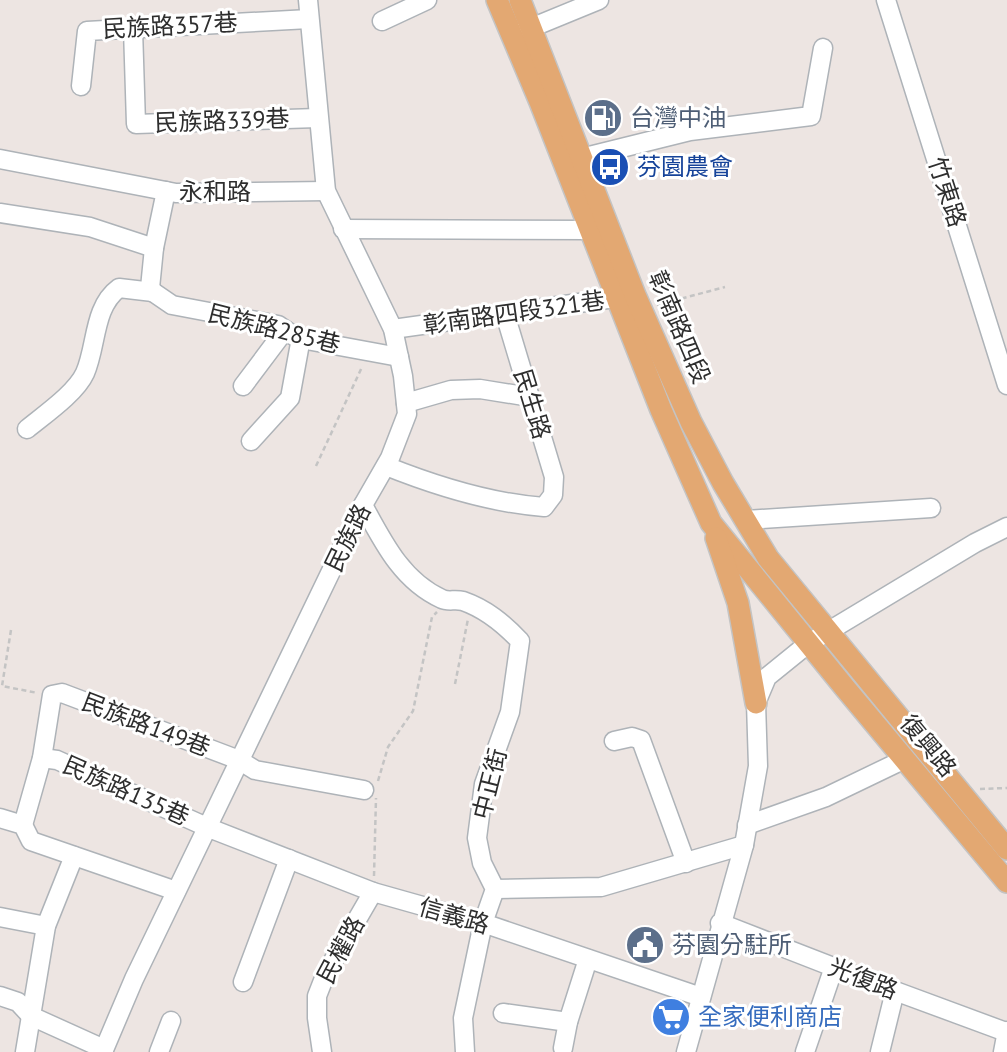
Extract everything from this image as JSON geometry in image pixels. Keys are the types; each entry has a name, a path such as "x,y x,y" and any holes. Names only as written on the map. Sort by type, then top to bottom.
{"main road":[{"name":"彰南路四段","path":"497,0 522,32 631,301 661,410 711,523 818,637"},
{"name":"彰南路四段","path":"520,0 522,32"},
{"name":"彰南路四段","path":"573,160 590,230 631,301 723,483 818,637"},
{"path":"711,523 738,603 756,703"},
{"name":"復興路","path":"818,637 905,759 1007,882"},
{"name":"復興路","path":"818,637 959,790 1007,849"}],"street":[{"name":"民族路","path":"104,1051 134,979 363,505 386,466 407,414 393,329 326,191 308,0"},
{"path":"382,20 427,0"},
{"path":"522,32 599,0"},
{"name":"竹東路","path":"886,0 1007,385"},
{"name":"民族路357巷","path":"81,86 87,31 309,19"},
{"name":"民族路339巷","path":"133,29 136,124 318,118"},
{"path":"573,160 690,131 811,116 823,48"},
{"path":"0,159 166,191"},
{"name":"永和路","path":"153,292 150,289 154,248 166,191 326,191"},
{"path":"0,213 90,227 154,248"},
{"path":"343,229 590,230"},
{"path":"27,429 67,396 85,374 99,319 111,294 119,288 153,292"},
{"name":"民族路285巷","path":"153,292 172,305 278,325 301,338 399,356"},
{"name":"彰南路四段321巷","path":"393,329 631,301"},
{"name":"民生路","path":"386,466 429,483 520,505 544,507 553,495 554,477 505,314"},
{"path":"243,386 285,330"},
{"path":"251,440 290,398 301,338"},
{"path":"406,403 451,390 480,388 530,397"},
{"path":"363,505 399,565 419,586 445,601"},
{"path":"746,520 931,508"},
{"path":"686,1052 744,845 758,766 756,703 768,677 818,637 975,543 1007,527"},
{"name":"中正街","path":"445,601 458,600 470,604 501,621 520,641 510,712 484,784 477,838 482,863 495,889"},
{"name":"民族路149巷","path":"52,695 62,693 239,760 255,770 372,791"},
{"path":"52,695 42,758 23,825 31,841 176,891"},
{"path":"614,741 632,737 641,740 686,863"},
{"name":"民族路135巷","path":"42,758 57,760 209,828"},
{"path":"747,825 826,797 905,759"},
{"path":"0,818 23,825"},
{"name":"信義路","path":"209,828 373,892 483,923 701,997"},
{"path":"465,1052 463,1017 483,923 495,889 601,887 744,845"},
{"path":"25,1052 46,926 74,856"},
{"path":"243,982 289,859"},
{"name":"民權路","path":"322,1052 317,996 326,973 373,892"},
{"path":"0,917 46,926"},
{"name":"光復路","path":"720,923 1007,1031"},
{"path":"563,1048 568,1022 588,959"},
{"path":"805,1052 834,967"},
{"path":"880,1052 895,991"},
{"path":"0,996 18,1002 32,1016 104,1051"},
{"path":"503,1013 568,1022"},
{"path":"159,1052 171,1021"},
{"path":"1003,1052 1007,1031"}],"path":[{"path":"631,301 725,287"},
{"path":"316,466 369,351"},
{"path":"373,892 372,791 388,747 413,711 432,617 445,601"},
{"path":"455,684 470,604"},
{"path":"11,630 2,686 52,695"},
{"path":"959,790 1007,788"}],"place":[{"name":"台灣中油","path":"603,118"},
{"name":"芬園農會","path":"610,167"},
{"name":"芬園分駐所","path":"645,945"},
{"name":"全家便利商店","path":"671,1017"}]}
